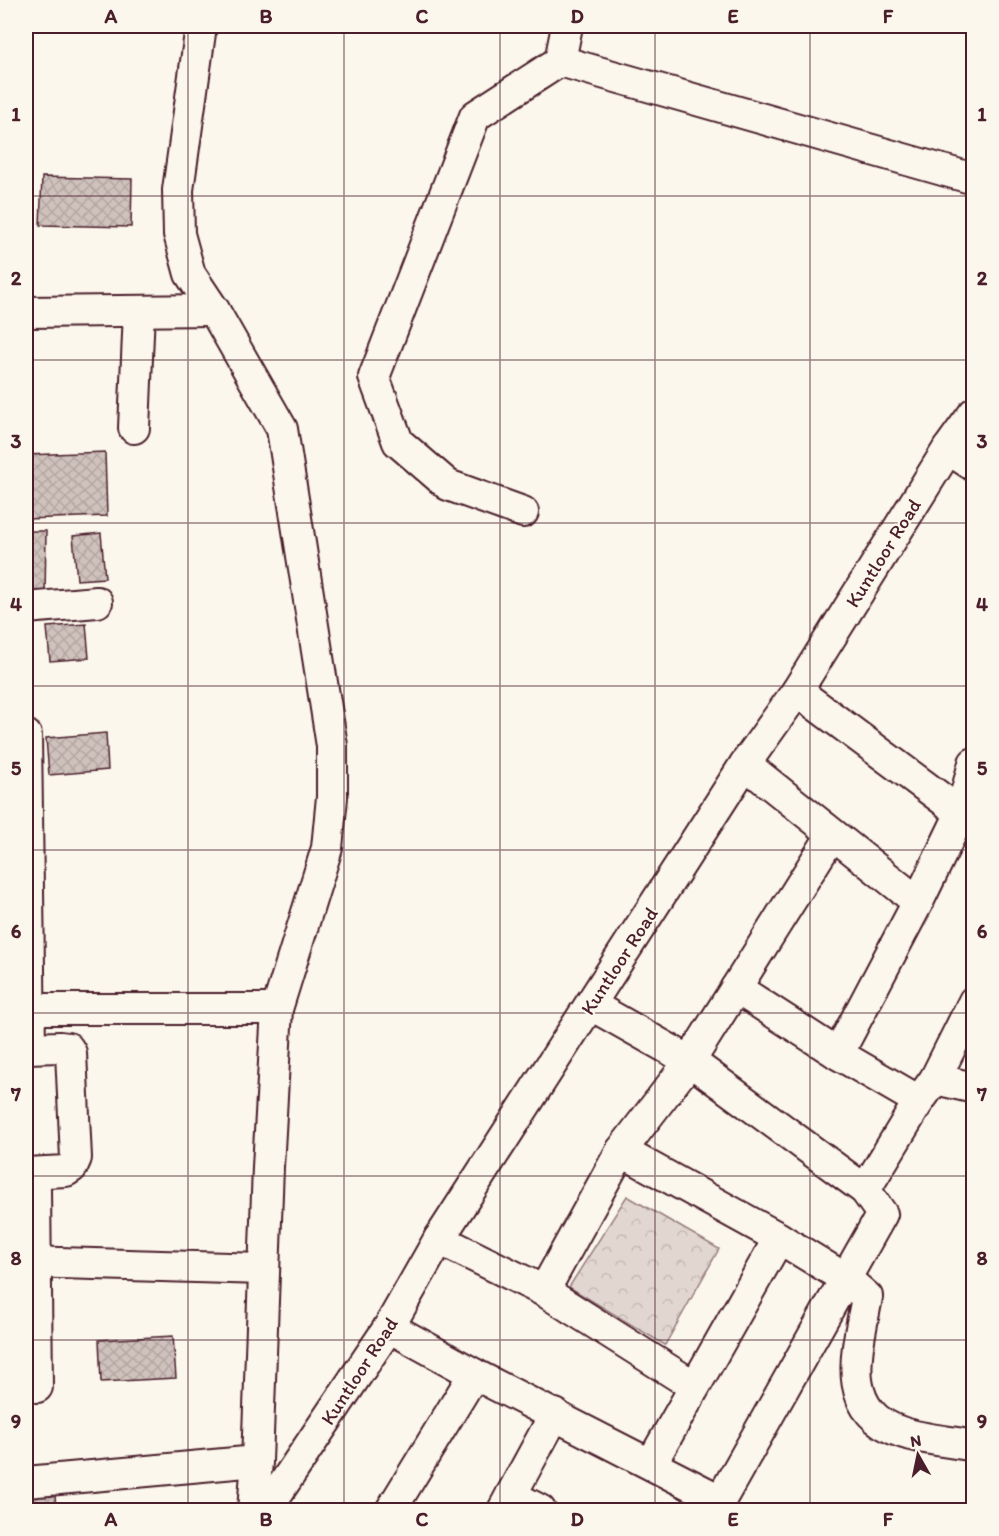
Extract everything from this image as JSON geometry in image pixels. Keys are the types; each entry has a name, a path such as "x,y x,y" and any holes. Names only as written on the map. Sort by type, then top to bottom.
{"street":[{"path":"201,26 178,190 179,234 190,274 214,310 282,429 332,746 332,797 327,848 277,1010 253,1510"},
{"path":"523,512 448,484 398,442 374,377 475,116 560,61 567,26"},
{"path":"560,61 974,179"},
{"path":"26,312 214,310"},
{"path":"134,428 139,311"},
{"name":"Kuntloor Road","path":"266,1510 389,1327 439,1239 745,764 797,690 948,449 974,413"},
{"path":"948,449 974,466"},
{"path":"26,608 97,602"},
{"path":"797,690 967,815"},
{"path":"26,735 28,1048 60,1047 68,1048 71,1053 76,1158 72,1167 66,1171 30,1181 30,1262 37,1387"},
{"path":"837,1054 967,815 974,763"},
{"path":"745,764 918,902"},
{"path":"544,1291 621,1151 690,1061 832,835"},
{"path":"736,988 837,1054 927,1090 974,1088"},
{"path":"865,1190 927,1090 974,1001"},
{"path":"389,1327 474,1374 651,1464 717,1505 882,1214 865,1190 690,1061 591,1005"},
{"path":"27,1009 277,1010"},
{"path":"621,1151 779,1238 846,1279 867,1297 857,1353 858,1391 870,1415 900,1432 974,1446"},
{"path":"651,1464 779,1238"},
{"path":"439,1239 544,1291 694,1386"},
{"path":"30,1262 264,1269"},
{"path":"391,1510 474,1374"},
{"path":"540,1510 507,1503 555,1414"},
{"path":"26,1482 257,1461"}],"green space":[{"path":"627,1196 719,1249 665,1345 569,1287"}],"building":[{"path":"42,177 132,179 131,227 40,225"},
{"path":"105,452 107,516 26,519 26,455"},
{"path":"26,531 46,531 45,598 26,598"},
{"path":"101,533 105,578 77,580 73,536"},
{"path":"86,624 89,658 50,661 47,627"},
{"path":"106,733 108,770 49,775 46,738"},
{"path":"173,1336 176,1378 101,1382 99,1340"},
{"path":"55,1494 56,1510 26,1510 26,1497"}]}
